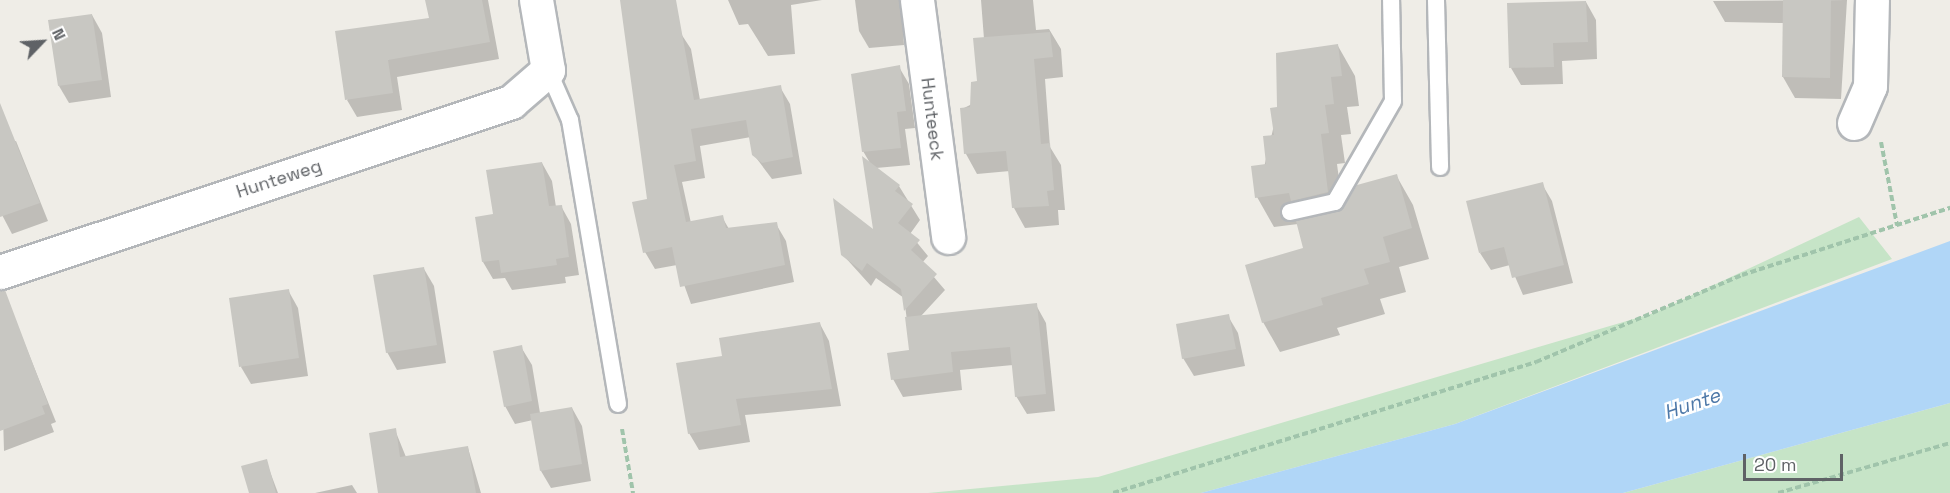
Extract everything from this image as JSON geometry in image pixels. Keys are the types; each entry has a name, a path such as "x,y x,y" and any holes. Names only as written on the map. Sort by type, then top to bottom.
{"street":[{"path":"536,0 548,70"},
{"name":"Hunteeck","path":"917,0 948,237"},
{"path":"1854,123 1870,86 1872,0"},
{"name":"Hunteweg","path":"0,272 511,102 548,70"}],"lane":[{"path":"1290,212 1335,202 1393,101 1392,0"},
{"path":"1436,0 1440,167"},
{"path":"548,70 570,120 618,404"}],"path":[{"path":"1854,123 1881,141 1897,225"},
{"path":"1113,493 1536,362 1722,282 1950,208"},
{"path":"618,404 633,493"},
{"path":"1778,493 1950,443"}],"green space":[{"path":"1859,217 1892,259 1455,424 1201,493 928,493 1098,477 1654,313"},
{"path":"1950,403 1950,493 1623,493"}],"water":[{"name":"Hunte","path":"1950,241 1950,403 1623,493 1201,493 1455,424"}],"building":[{"path":"425,0 482,0 490,42 388,60 393,93 345,100 335,31 429,18"},
{"path":"620,0 676,0 694,100 781,85 793,157 762,163 752,155 746,120 691,129 696,161 674,165 686,222 723,215 726,228 777,222 785,265 680,287 672,247 643,253 632,202 647,199"},
{"path":"1783,0 1831,0 1830,78 1782,77"},
{"path":"1586,1 1588,42 1553,43 1554,67 1509,68 1507,3"},
{"path":"92,14 102,80 58,86 48,20"},
{"path":"1050,32 1053,57 1034,59 1041,144 1050,143 1054,190 1047,191 1049,206 1012,208 1006,151 964,154 960,108 970,107 971,82 977,81 973,38"},
{"path":"1338,44 1342,76 1331,77 1334,104 1325,105 1329,133 1321,134 1328,192 1291,201 1289,193 1255,198 1251,166 1266,164 1263,136 1274,135 1270,108 1277,107 1276,53"},
{"path":"900,65 906,111 897,112 901,148 862,152 851,74"},
{"path":"0,103 40,203 0,217"},
{"path":"862,156 900,185 895,191 913,204 898,223 920,240 911,250 937,274 904,311 901,289 867,263 862,271 841,255 833,198 873,229"},
{"path":"542,162 549,206 562,205 569,257 556,259 557,265 501,273 499,260 482,262 475,217 493,214 486,170"},
{"path":"1397,174 1412,228 1383,237 1390,262 1364,269 1369,284 1321,298 1323,305 1262,323 1245,265 1303,248 1296,221 1341,211 1357,185"},
{"path":"1543,182 1564,265 1512,278 1504,247 1479,253 1466,201"},
{"path":"424,267 437,345 386,353 373,275"},
{"path":"289,289 299,358 239,367 229,298"},
{"path":"0,290 5,290 48,404 42,406 45,414 0,431"},
{"path":"1037,303 1046,394 1015,397 1010,347 951,352 953,372 891,380 887,353 909,350 905,317"},
{"path":"1229,314 1236,349 1182,359 1176,324"},
{"path":"820,322 832,389 736,399 741,425 688,434 676,363 722,356 719,338"},
{"path":"522,345 532,401 504,407 493,351"},
{"path":"572,407 582,464 540,471 530,414"},
{"path":"396,428 400,457 468,446 476,493 378,493 369,433"},
{"path":"267,459 276,493 249,493 241,466"}]}
